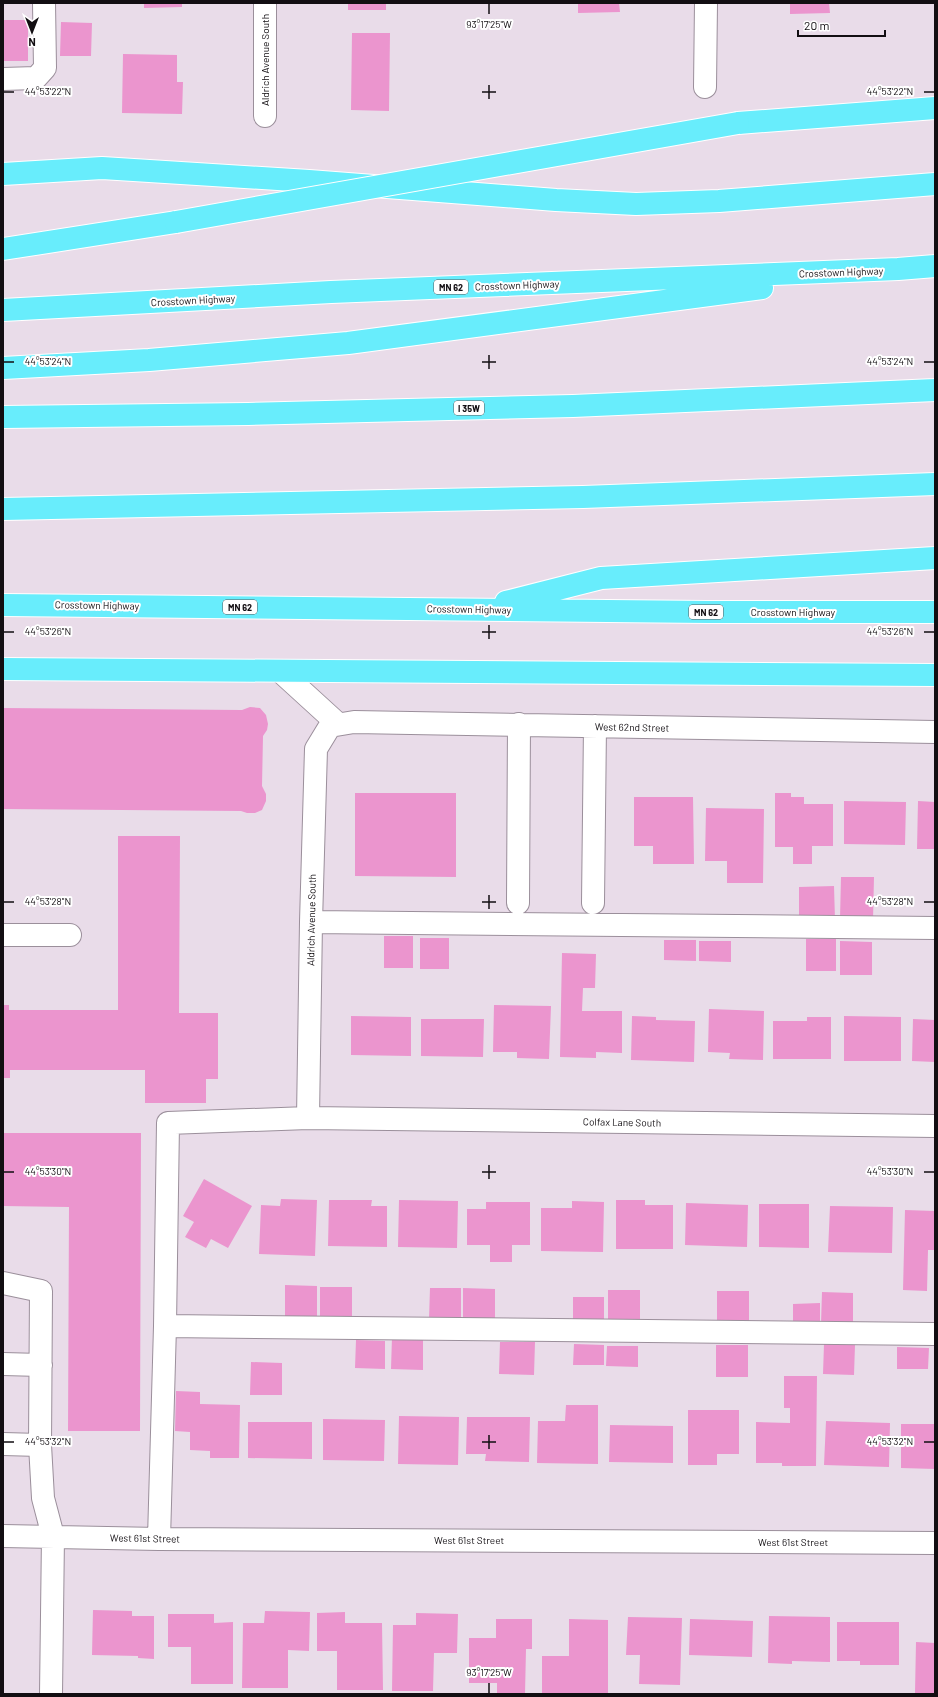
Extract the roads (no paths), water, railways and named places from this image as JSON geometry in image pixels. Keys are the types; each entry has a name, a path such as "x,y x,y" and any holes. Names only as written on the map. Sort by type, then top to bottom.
{"highway":[{"path":"3,249 176,222 738,123 935,108"},
{"path":"3,174 102,168 309,181 556,200 636,204 719,201 935,184"},
{"name":"Crosstown Highway","path":"3,310 331,292 898,270 935,266"},
{"path":"3,368 149,360 348,343 898,270"},
{"name":"I 35W","path":"3,417 248,414 573,406 935,390"},
{"path":"3,508 583,497 935,484"},
{"path":"478,609 601,578 935,558"},
{"name":"Crosstown Highway","path":"3,604 708,612 935,612"},
{"path":"3,670 935,675"}],"street":[{"path":"3,79 36,78 45,68 44,3"},
{"name":"Aldrich Avenue South","path":"265,3 265,116"},
{"path":"705,87 706,3"},
{"path":"281,672 334,725"},
{"name":"West 62nd Street","path":"334,725 354,722 935,732"},
{"path":"518,903 519,724"},
{"name":"Aldrich Avenue South","path":"308,1118 311,922 316,749 334,725"},
{"path":"593,903 595,726"},
{"path":"311,922 935,928"},
{"path":"3,935 70,935"},
{"name":"Colfax Lane South","path":"165,1326 168,1123 308,1118 935,1126"},
{"path":"3,1283 41,1291 40,1445 43,1498 53,1536 51,1694"},
{"path":"159,1539 165,1326 935,1334"},
{"path":"3,1364 41,1365"},
{"path":"3,1444 40,1445"},
{"name":"West 61st Street","path":"3,1536 159,1539 935,1543"}]}
